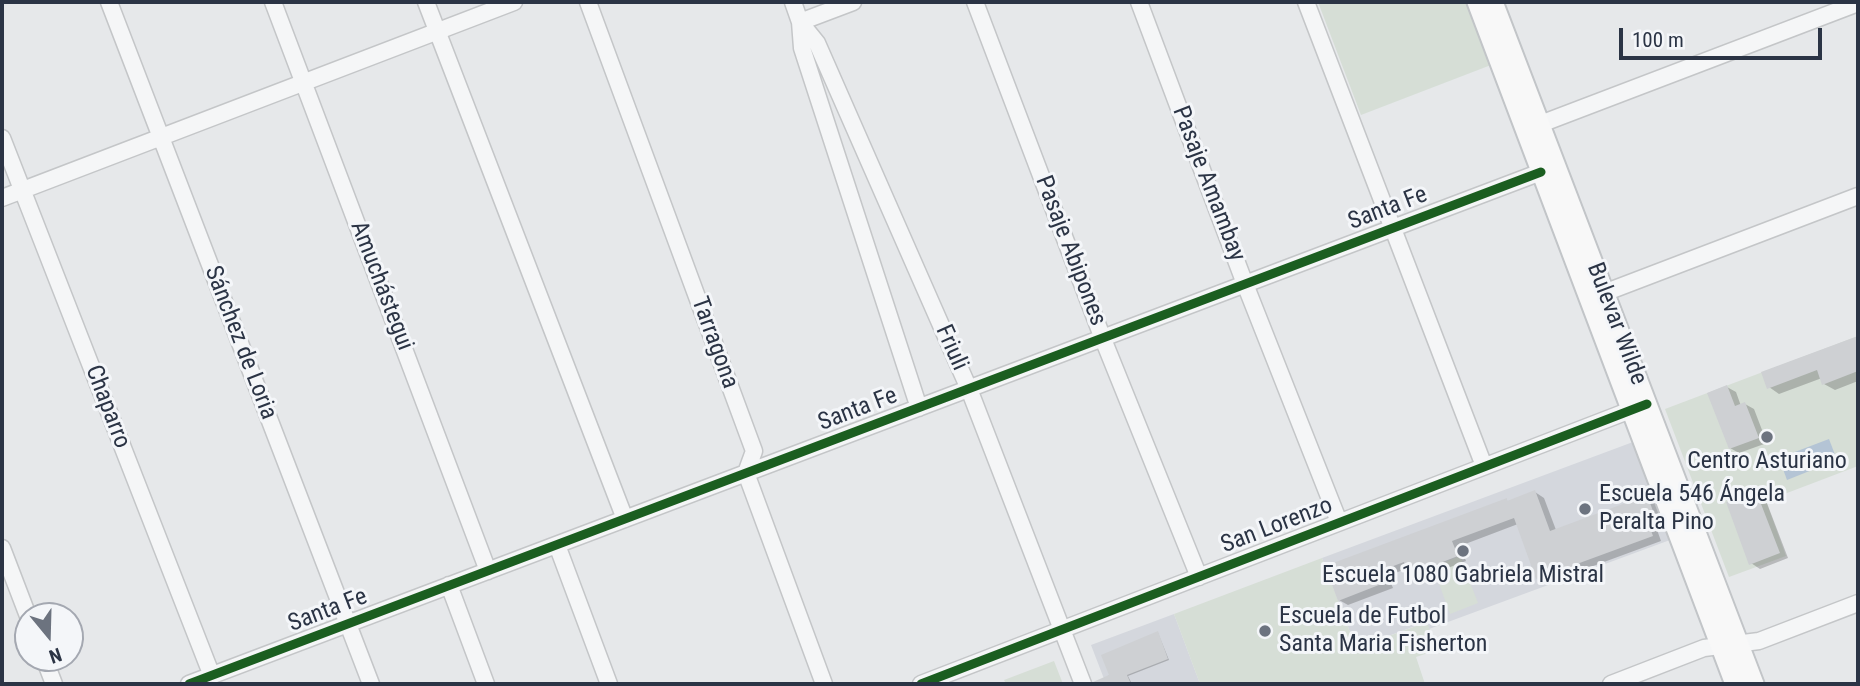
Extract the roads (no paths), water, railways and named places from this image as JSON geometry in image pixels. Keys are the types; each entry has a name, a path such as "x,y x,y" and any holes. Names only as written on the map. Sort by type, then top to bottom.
{"main road":[{"name":"Bulevar Wilde","path":"1477,2 1532,127 1730,645 1754,684"},
{"name":"Bulevar Wilde","path":"1493,2 1532,127 1541,172 1596,295"},
{"name":"Bulevar Wilde","path":"1730,645 1735,684"}],"street":[{"name":"Sánchez de Loria","path":"109,2 371,684"},
{"name":"Amuchástegui","path":"273,2 488,571"},
{"path":"426,2 625,519"},
{"path":"2,198 514,2"},
{"name":"Tarragona","path":"588,2 754,451 746,473 824,684"},
{"path":"793,2 800,22 802,48 919,408"},
{"path":"800,22 853,2"},
{"name":"Pasaje Abipones","path":"975,2 1103,339 1199,577"},
{"name":"Pasaje Amambay","path":"1139,2 1245,284 1339,522"},
{"path":"1306,2 1485,466"},
{"path":"1532,127 1856,7"},
{"name":"Friuli","path":"800,22 817,43 969,389 1083,684"},
{"name":"Chaparro","path":"2,138 212,676"},
{"name":"Santa Fe","path":"189,684 1541,172"},
{"path":"1596,295 1858,196"},
{"name":"San Lorenzo","path":"921,684 1639,407"},
{"path":"557,545 609,684"},
{"path":"2,548 23,602"},
{"path":"449,586 486,684"},
{"path":"1611,684 1704,648 1759,641 1858,603"}],"water":[{"path":"1829,439 1837,460 1787,480 1779,458"}],"place":[{"name":"Centro Asturiano","path":"1767,437"},
{"name":"Escuela 546 Ángela Peralta Pino","path":"1585,509"},
{"name":"Escuela 1080 Gabriela Mistral","path":"1463,551"},
{"name":"Escuela de Futbol Santa Maria Fisherton","path":"1265,631"}]}
